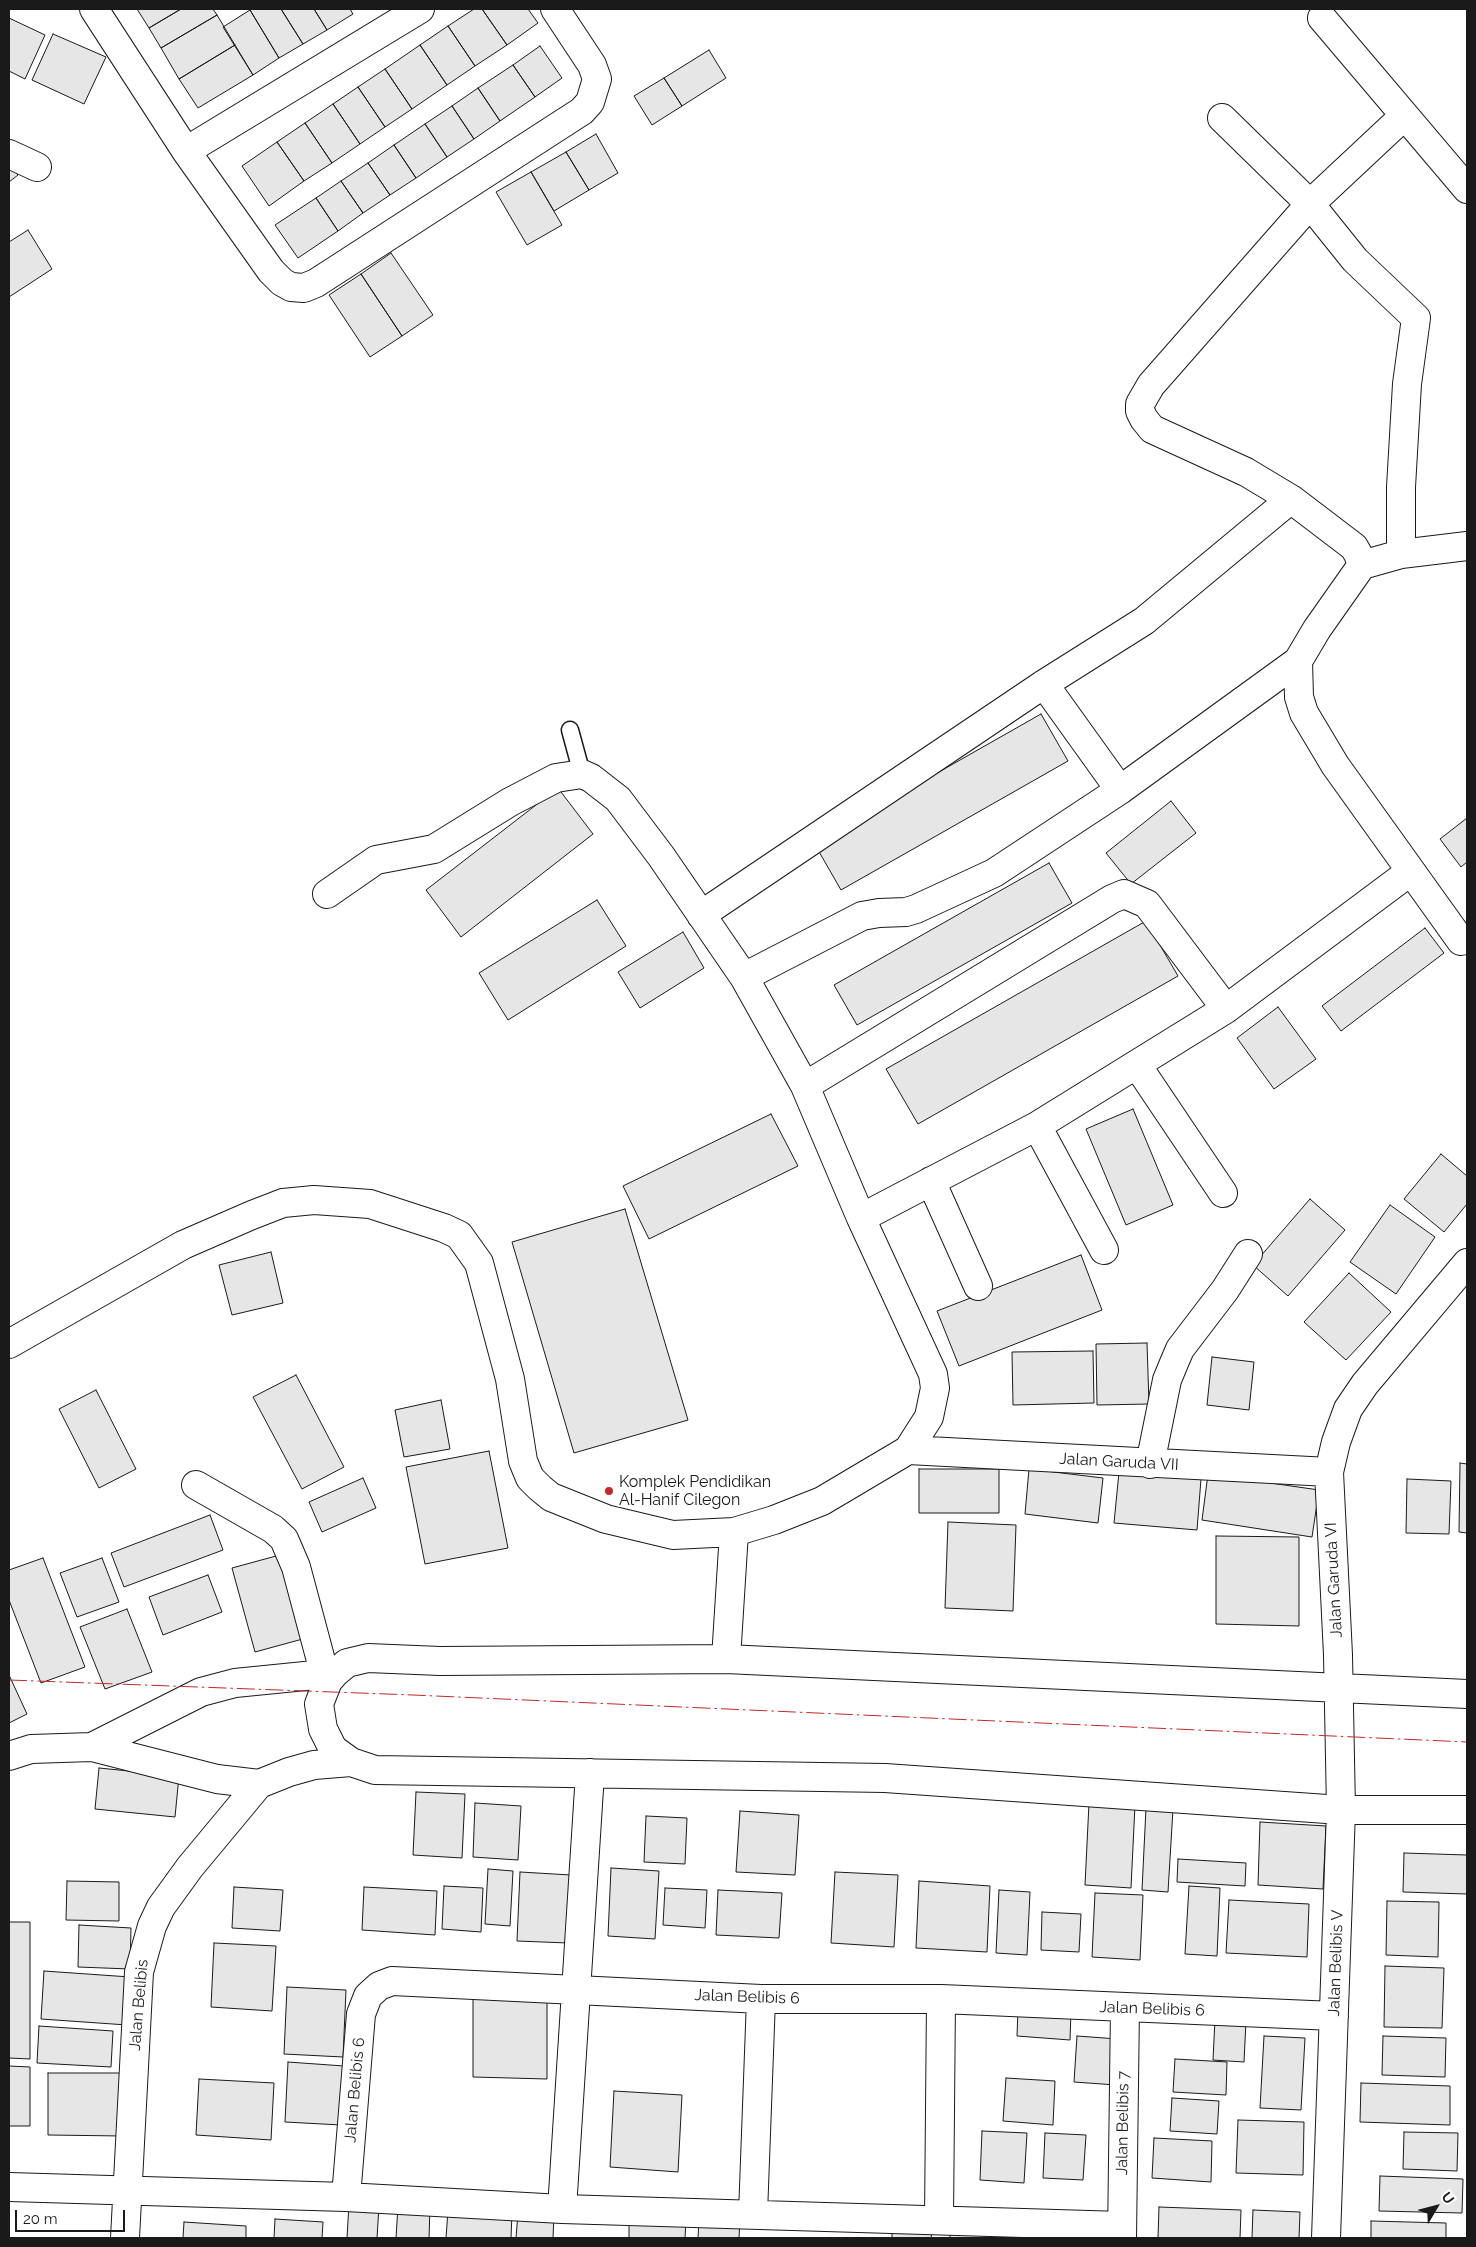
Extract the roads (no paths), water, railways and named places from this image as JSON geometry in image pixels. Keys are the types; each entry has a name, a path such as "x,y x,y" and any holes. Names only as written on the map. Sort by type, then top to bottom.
{"street":[{"path":"94,9 186,151 271,271 282,282 292,287 310,285 582,111 590,102 597,79 592,65 555,9"},
{"path":"186,151 420,9"},
{"path":"1322,18 1467,189"},
{"path":"1362,566 1354,547 1292,498 1246,472 1152,429 1144,419 1140,404 1151,385 1310,204 1404,116"},
{"path":"1222,118 1310,204 1355,260 1416,318 1407,384 1401,488 1401,554"},
{"path":"9,154 37,167"},
{"path":"701,915 1044,684 1144,621 1292,498"},
{"path":"744,977 862,916 906,912 916,909 994,873 1120,790 1298,661 1317,629 1362,566 1401,554 1467,546"},
{"path":"1298,661 1297,680 1304,713 1335,765 1462,941"},
{"path":"1044,684 1120,790"},
{"path":"9,1344 184,1245 283,1203 314,1200 370,1204 444,1228 459,1235 479,1263 510,1379 522,1461 530,1478 551,1497 606,1519 673,1535 734,1532 774,1520 822,1501 908,1450 929,1417 935,1388 934,1381 861,1218 805,1086 744,977 662,856 618,799 602,784 582,774 556,778 510,802 434,849 376,860 327,894"},
{"path":"861,1218 1037,1126 1226,1009 1411,871"},
{"path":"805,1086 1112,899 1124,894 1147,904 1226,1009"},
{"path":"1137,1065 1223,1193"},
{"path":"1037,1126 1104,1250"},
{"path":"930,1181 978,1286"},
{"path":"1150,1464 1167,1380 1180,1349 1225,1290 1248,1254"},
{"name":"Jalan Garuda VI","path":"1338,1688 1329,1472 1336,1442 1348,1408 1365,1384 1467,1263"},
{"name":"Jalan Garuda VII","path":"908,1450 1329,1472"},
{"path":"196,1484 273,1529 284,1539 296,1567 330,1673 319,1704 322,1729 333,1749 351,1762 375,1770 885,1778 1341,1810 1467,1810"},
{"path":"726,1659 734,1532"},
{"path":"92,1747 201,1692 235,1683 330,1673 347,1663 368,1658 440,1661 726,1659 1467,1694"},
{"name":"Jalan Belibis V","path":"1326,2238 1341,1810 1338,1688"},
{"path":"9,1756 31,1749 92,1747 217,1779 259,1784"},
{"name":"Jalan Belibis","path":"125,2238 140,1972 144,1949 161,1907 190,1867 259,1784 289,1772 314,1765 351,1762"},
{"path":"562,2209 590,1773"},
{"name":"Jalan Belibis 6","path":"346,2197 361,2014 368,1996 379,1986 392,1980 761,1999 942,1999 1334,2016"},
{"path":"753,2214 761,1999"},
{"path":"939,2220 942,1999"},
{"name":"Jalan Belibis 7","path":"1122,2232 1125,2008"},
{"path":"9,2187 346,2197 562,2209 939,2220 1122,2232"}],"lane":[{"path":"570,730 582,774"}],"place":[{"name":"Komplek Pendidikan Al-Hanif Cilegon","path":"609,1491"}]}
